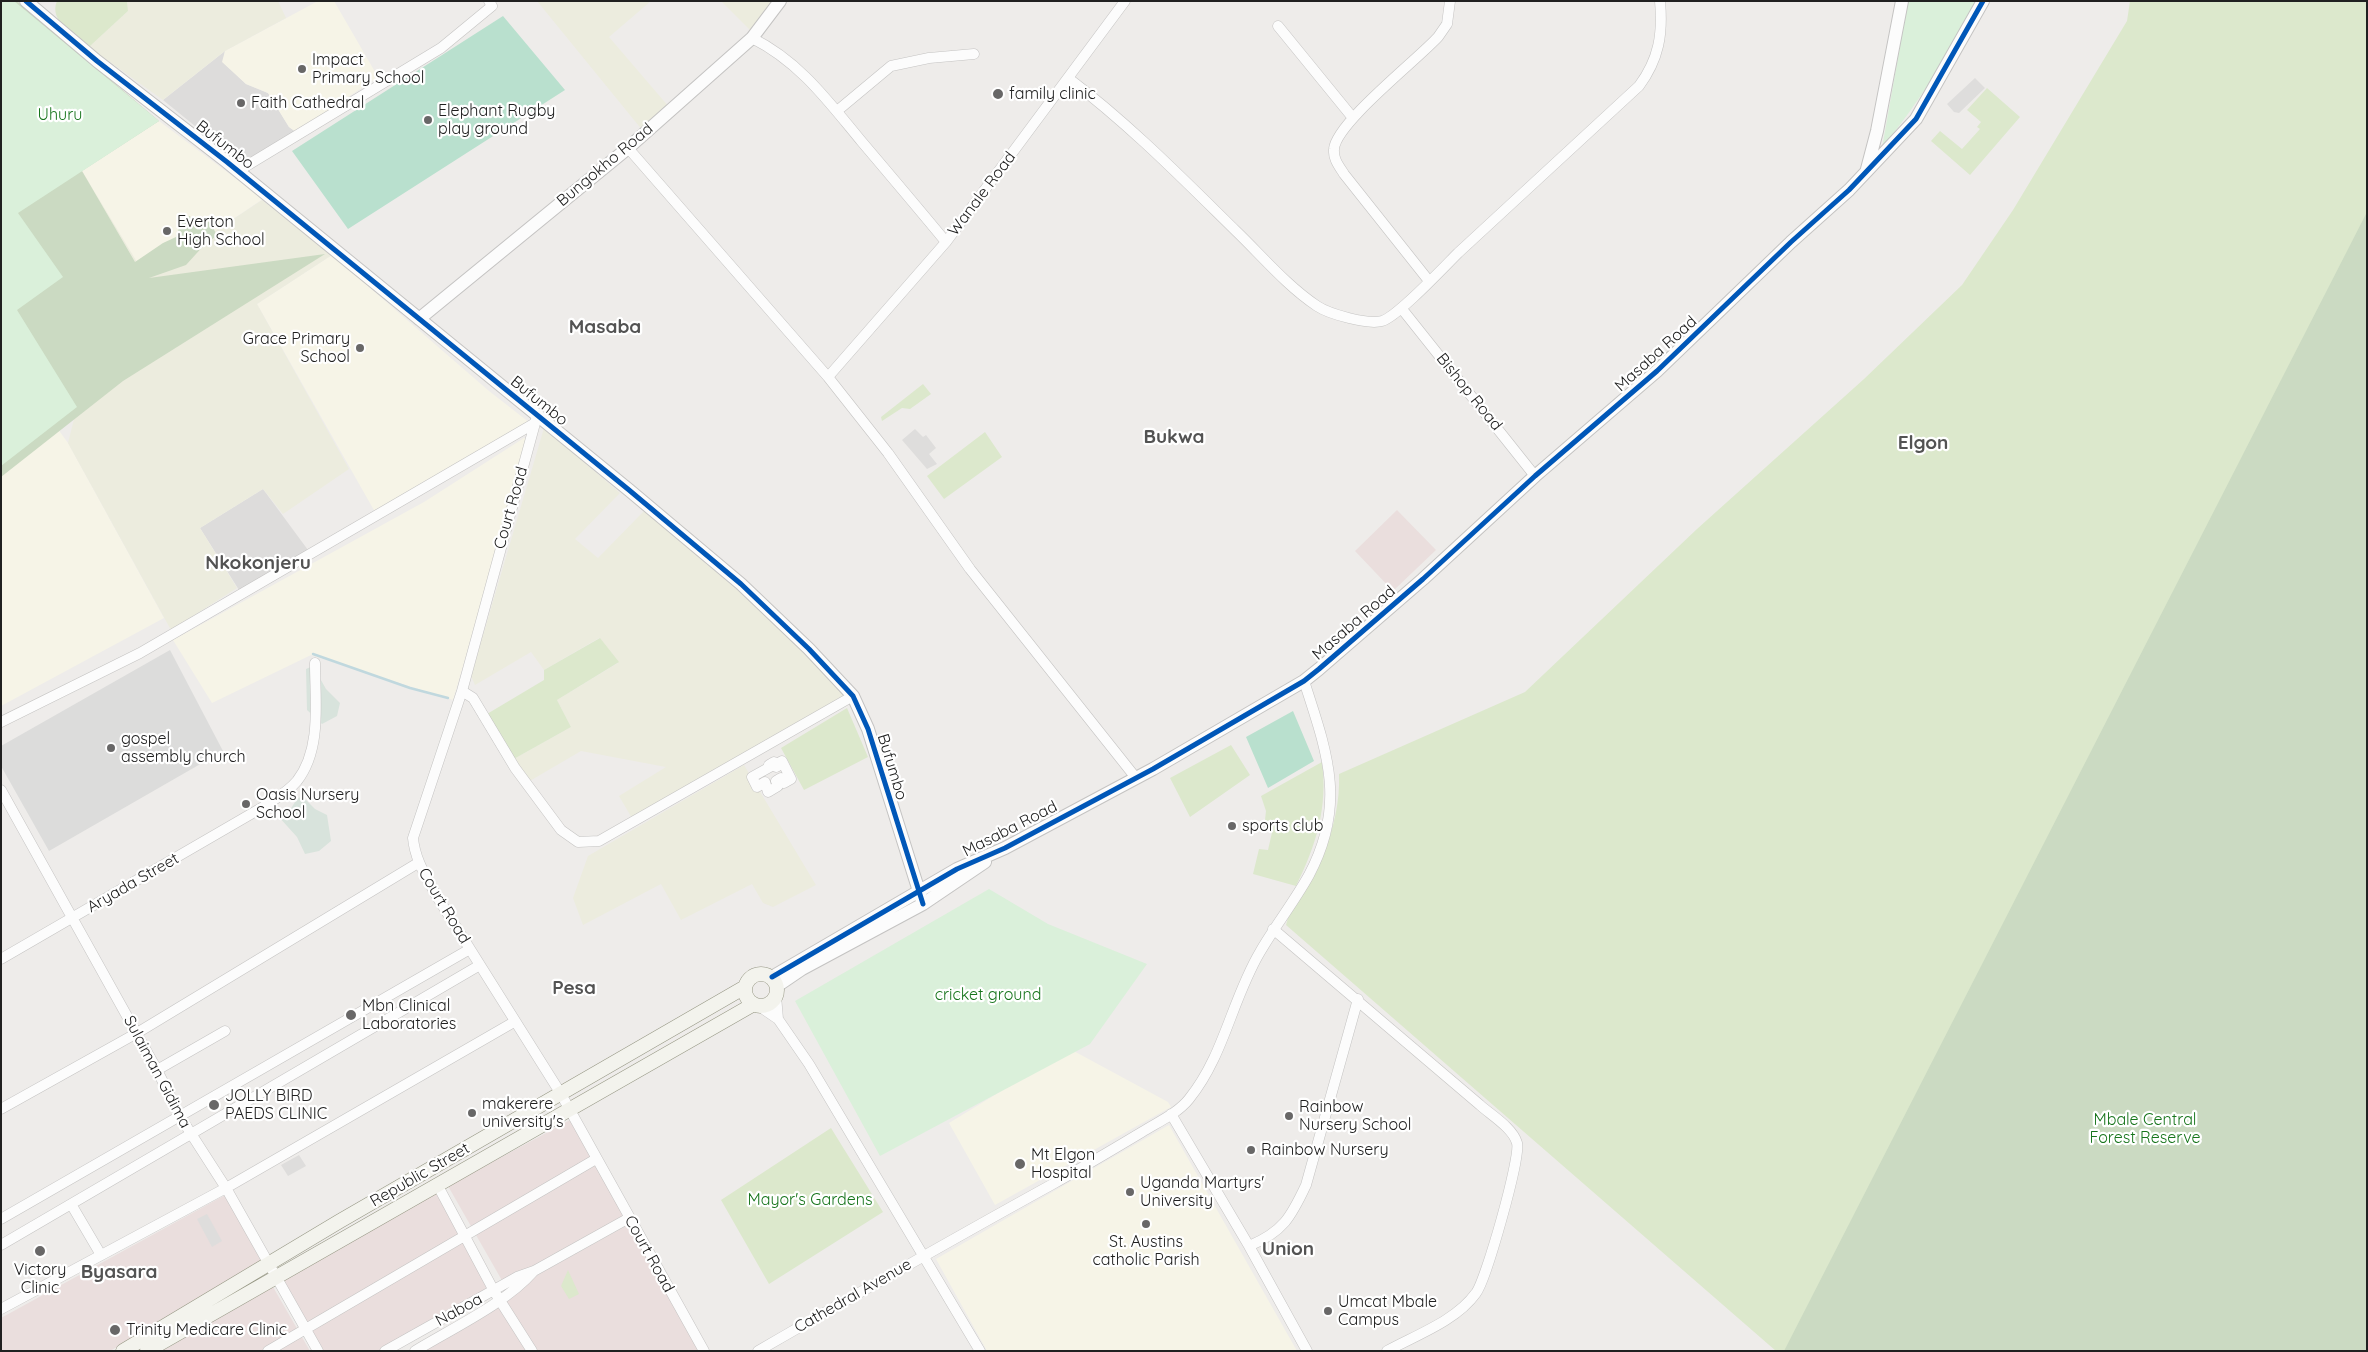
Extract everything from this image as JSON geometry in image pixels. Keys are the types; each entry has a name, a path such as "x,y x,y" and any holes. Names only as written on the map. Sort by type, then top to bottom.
{"main road":[{"path":"756,974 764,974 775,987 772,1002 757,1005 749,1000 746,987 749,979 756,974"},
{"name":"Republic Street","path":"146,1351 273,1270 561,1094 746,987"},
{"name":"Republic Street","path":"123,1351 437,1184 757,1005"}],"street":[{"name":"Bufumbo","path":"26,1 97,61 238,171 419,319 536,419 741,584 809,649 854,696 868,729 917,891 923,904"},
{"path":"238,171 441,48 492,6 489,1"},
{"name":"Bungokho Road","path":"419,319 628,148 752,38 780,1"},
{"name":"Wanale Road","path":"828,377 946,242 1124,1"},
{"path":"1429,281 1362,199 1334,159 1334,148 1339,135 1353,118 1438,38 1447,24 1450,1"},
{"path":"1068,78 1107,107 1149,145 1289,283 1315,305 1336,314 1375,322 1384,321 1402,309 1429,281 1639,86 1652,68 1657,53 1661,19 1660,1"},
{"path":"1867,170 1877,131 1902,1"},
{"name":"Masaba Road","path":"775,987 917,891 957,869 1005,848 1136,778 1304,681 1380,617 1534,476 1657,371 1791,242 1849,190 1916,119 1983,1"},
{"path":"1278,26 1353,118"},
{"path":"752,38 775,50 790,61 837,111 946,242"},
{"path":"837,111 891,66 929,58 974,54"},
{"path":"628,148 828,377 888,453 970,569 1136,778"},
{"name":"Bishop Road","path":"1402,309 1534,476"},
{"path":"1,722 140,653 536,419"},
{"name":"Court Road","path":"536,419 462,691 413,838 418,862 514,1022 561,1094 704,1351"},
{"name":"Aryada Street","path":"1,959 263,807 296,782 304,771 311,754 315,727 315,663"},
{"name":"Cathedral Avenue","path":"758,1351 922,1256 1083,1167 1171,1114 1188,1101 1208,1073 1249,971 1299,892 1320,850 1332,798 1325,745 1304,681"},
{"path":"462,691 473,698 515,768 560,830 578,842 598,842 854,696"},
{"path":"782,761 791,779 784,783 781,778 776,781 778,786 768,792 765,782 757,787 752,777 770,767 769,765 774,762 776,767 782,761"},
{"name":"Sulaiman Gidima","path":"1,790 6,809 137,1033 180,1118 226,1188 318,1351"},
{"path":"778,1019 775,987 802,969 923,904 1005,848"},
{"path":"1,1109 137,1033 418,862"},
{"path":"1274,929 1480,1105 1513,1136 1518,1144 1508,1196 1477,1293 1440,1323 1387,1351"},
{"path":"1,1220 470,949"},
{"path":"1,1245 480,965"},
{"path":"1249,1246 1270,1237 1292,1213 1306,1185 1358,999"},
{"path":"757,1005 778,1019 846,1124 922,1256 980,1351"},
{"path":"1,1309 226,1188 514,1022"},
{"path":"157,1070 225,1031"},
{"path":"1171,1114 1249,1246 1307,1351"},
{"path":"268,1351 596,1159"},
{"path":"437,1184 466,1235 496,1295 532,1351"},
{"path":"71,1204 101,1255"},
{"name":"Naboa","path":"385,1351 496,1295 522,1284 534,1272 629,1218"},
{"name":"Naboa","path":"415,1351 496,1295"}],"shaded area":[{"path":"127,1 278,1 286,18 225,51 163,100 89,47 128,11"},
{"name":"Impact Primary School","path":"318,1 334,1 378,77 296,132 289,127 268,93 246,84 222,62 225,51"},
{"path":"537,1 651,1 609,37 669,107 643,131"},
{"path":"721,1 777,1 753,33"},
{"path":"225,51 223,62 246,84 268,93 289,127 296,132 243,165 163,100"},
{"path":"1975,78 1985,88 1959,113 1954,112 1947,104"},
{"name":"Everton High School","path":"159,121 263,199 145,278 82,171"},
{"path":"82,171 146,277 262,200 332,255 257,304 349,469 283,514 263,489 200,528 237,588 171,630 68,443 77,407"},
{"name":"Grace Primary School","path":"332,255 489,391 530,423 375,512 257,304"},
{"path":"55,425 68,443 164,618 1,706 1,466"},
{"path":"544,428 620,493 575,539 598,558 644,511 793,637 847,696 633,820 619,796 666,767 581,751 528,782 512,760 571,727 557,700 618,663 599,638 544,670 531,652 475,685 471,676"},
{"path":"915,429 923,437 926,435 936,448 929,454 937,464 927,469 902,440"},
{"path":"524,438 529,439 527,449 453,700 311,655 212,703 173,640 424,502"},
{"path":"263,489 308,550 239,590 200,528"},
{"path":"1397,510 1436,550 1393,591 1355,551"},
{"name":"gospel assembly church","path":"170,650 223,751 49,851 1,766 1,746"},
{"path":"313,666 326,689 340,703 337,716 322,724 307,710 306,669"},
{"path":"744,765 816,885 773,907 763,903 752,884 681,920 661,884 583,925 573,898 588,856"},
{"path":"302,796 315,809 327,815 331,841 319,851 305,854 297,837 278,816 288,813 297,799"},
{"name":"Mt Elgon Hospital","path":"1070,1049 1168,1102 1171,1107 995,1205 949,1123"},
{"path":"572,1119 625,1217 504,1284 448,1186"},
{"name":"Uganda Martyrs' University","path":"1169,1125 1297,1351 987,1351 936,1259"},
{"path":"299,1155 306,1166 288,1176 281,1165"},
{"path":"436,1193 463,1237 489,1293 384,1351 319,1351 278,1278"},
{"path":"227,1194 268,1261 110,1351 1,1351 1,1318"},
{"path":"207,1214 222,1241 212,1247 197,1219"},
{"path":"631,1223 703,1351 414,1351 519,1285"},
{"path":"273,1287 310,1351 162,1351"}],"green space":[{"path":"1,1 17,1 159,121 82,171 135,262 163,243 176,237 182,219 190,216 192,222 198,223 203,219 211,223 217,236 206,243 186,265 149,278 325,254 123,381 1,477"},
{"name":"Uhuru","path":"1,1 14,1 159,121 18,213 63,277 17,310 77,407 1,466"},
{"path":"57,1 127,1 128,11 89,47 60,22 55,8"},
{"path":"1908,1 1978,1 1933,77 1909,113 1882,148"},
{"name":"sports club","path":"2130,1 2367,1 2367,514 1930,1351 1776,1351 1286,925 1325,850 1336,813 1339,794 1339,774 1525,692 1697,529 1864,379 1962,285 2013,210 2127,21"},
{"name":"Elephant Rugby play ground","path":"503,16 565,90 348,229 292,151"},
{"path":"1987,88 2020,117 1970,175 1931,141 1940,131 1962,149 1980,129 1977,127 1981,122 1967,110"},
{"name":"Mbale Central Forest Reserve","path":"2367,212 2367,1351 1784,1351"},
{"path":"923,384 931,394 910,409 902,408 882,421 881,417"},
{"path":"985,432 1002,457 944,499 927,476"},
{"path":"600,638 619,662 557,700 571,727 512,760 487,714 544,680 544,670"},
{"path":"847,708 868,757 804,790 781,748"},
{"path":"1293,711 1314,761 1268,788 1246,737"},
{"path":"1231,745 1250,775 1190,817 1170,778"},
{"path":"1322,762 1323,795 1319,826 1315,841 1296,886 1253,874 1259,849 1268,850 1274,824 1265,820 1266,811 1261,796"},
{"name":"cricket ground","path":"989,889 1048,924 1147,964 1090,1044 880,1156 795,1001"},
{"name":"Mayor's Gardens","path":"831,1128 883,1212 769,1284 721,1200"},
{"path":"568,1270 579,1294 569,1299 561,1286"}],"waterway":[{"path":"313,654 410,688 448,698"}],"cycle path":[{"path":"26,1 97,61 227,162 629,490 741,584 809,649 853,696 868,729 923,904"},
{"path":"772,977 957,869 1005,848 1153,769 1304,681 1319,669 1423,579 1535,476 1657,371 1791,242 1849,190 1916,119 1983,1"}],"place":[{"name":"Impact Primary School","path":"302,69"},
{"name":"family clinic","path":"998,94"},
{"name":"Faith Cathedral","path":"241,103"},
{"name":"Elephant Rugby play ground","path":"428,120"},
{"name":"Everton High School","path":"167,231"},
{"name":"Grace Primary School","path":"360,348"},
{"name":"gospel assembly church","path":"111,748"},
{"name":"Oasis Nursery School","path":"246,804"},
{"name":"sports club","path":"1232,826"},
{"name":"Mbn Clinical Laboratories","path":"351,1015"},
{"name":"JOLLY BIRD PAEDS CLINIC","path":"214,1105"},
{"name":"makerere university's","path":"472,1113"},
{"name":"Rainbow Nursery School","path":"1289,1116"},
{"name":"Rainbow Nursery","path":"1251,1150"},
{"name":"Mt Elgon Hospital","path":"1020,1164"},
{"name":"Uganda Martyrs' University","path":"1130,1192"},
{"name":"St. Austins catholic Parish","path":"1146,1224"},
{"name":"Victory Clinic","path":"40,1251"},
{"name":"Umcat Mbale Campus","path":"1328,1311"},
{"name":"Trinity Medicare Clinic","path":"115,1330"}],"district":[{"name":"Masaba","path":"605,327"},
{"name":"Bukwa","path":"1174,437"},
{"name":"Elgon","path":"1923,443"},
{"name":"Nkokonjeru","path":"258,563"},
{"name":"Pesa","path":"574,988"},
{"name":"Union","path":"1288,1249"},
{"name":"Byasara","path":"119,1272"}]}
